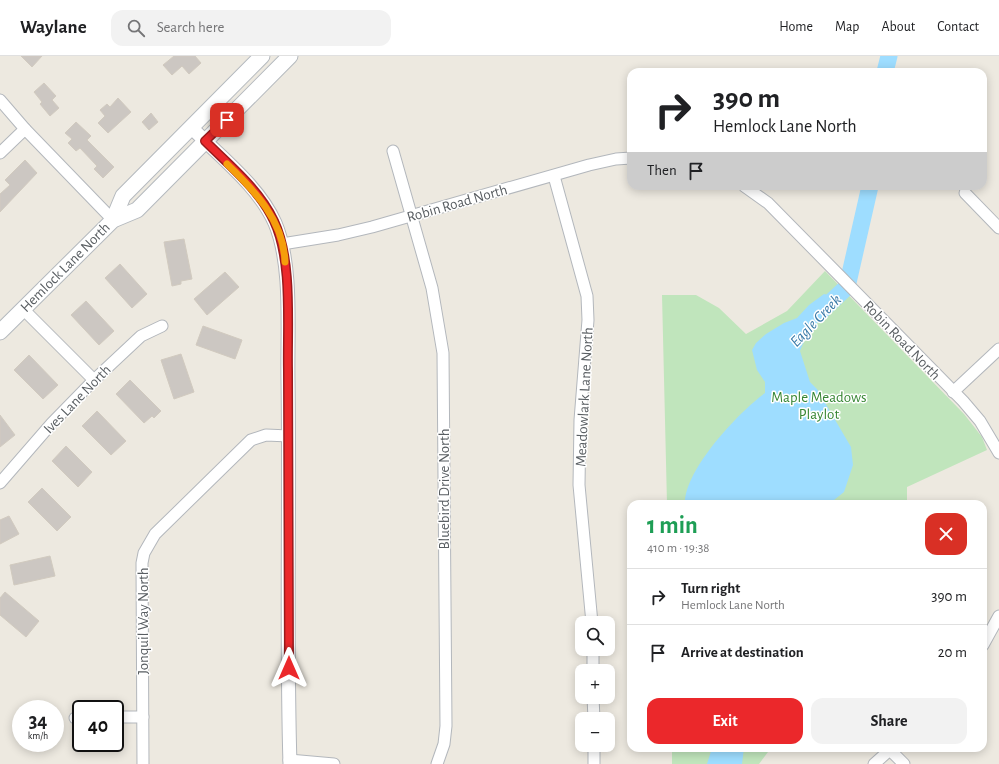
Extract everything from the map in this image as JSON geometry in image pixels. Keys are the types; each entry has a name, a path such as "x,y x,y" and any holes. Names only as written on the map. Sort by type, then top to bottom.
{"main road":[{"name":"Hemlock Lane North","path":"113,220 123,196 262,56"},
{"name":"Hemlock Lane North","path":"0,332 113,220 137,210 290,56"}],"street":[{"path":"0,100 25,129 113,220"},
{"path":"191,127 249,185 263,202 274,222 285,256 287,290 289,436 289,762 334,764"},
{"path":"0,153 25,129"},
{"name":"Bluebird Drive North","path":"393,151 432,288 443,353 446,726 444,744 437,764"},
{"name":"Robin Road North","path":"282,244 338,235 603,162 627,159"},
{"name":"Meadowlark Lane North","path":"554,176 587,296 588,320 580,420 579,484 591,616"},
{"name":"Robin Road North","path":"750,190 768,203 953,392 980,421 999,453"},
{"path":"966,193 999,228"},
{"path":"23,309 94,380"},
{"name":"Ives Lane North","path":"0,483 27,454 52,423 94,380 141,336 162,326"},
{"path":"953,392 999,349"},
{"name":"Jonquil Way North","path":"143,764 142,563 148,543 154,534 251,440 266,435 289,436"},
{"path":"987,638 999,616"},
{"path":"124,717 143,717"},
{"path":"594,752 594,764"},
{"path":"874,764 888,752"},
{"path":"894,752 904,764"}],"green space":[{"name":"Maple Meadows Playlot","path":"825,271 964,414 982,437 987,450 907,487 907,500 667,500 662,295 696,295 719,308 746,334 787,311"},
{"path":"672,752 768,752 759,764 672,764"}],"water":[{"path":"824,294 836,297 834,309 814,327 806,338 800,351 810,382 817,389 851,447 853,465 844,492 834,500 686,500 687,490 693,475 703,459 741,414 765,393 765,382 757,370 752,350 756,343 766,334 784,323 797,318 809,305"},
{"path":"711,752 744,752 742,764 707,764"}],"building":[{"path":"21,56 42,56 32,67"},
{"path":"174,56 195,56 201,63 189,74 182,66 172,75 163,65"},
{"path":"44,83 56,96 52,100 59,108 50,116 40,104 42,102 34,92"},
{"path":"118,98 131,112 108,133 98,123 105,116 100,110 107,104 110,107"},
{"path":"151,113 158,122 149,130 142,122"},
{"path":"76,122 91,136 87,140 114,167 103,178 94,169 97,166 80,148 76,151 68,143 72,139 65,133"},
{"path":"25,160 37,173 0,212 0,194 10,185 5,180"},
{"path":"184,239 192,279 181,281 181,284 172,286 164,242"},
{"path":"120,264 147,294 132,308 105,278"},
{"path":"225,272 239,287 207,315 194,299"},
{"path":"86,301 114,331 99,345 71,315"},
{"path":"203,326 242,340 235,359 196,345"},
{"path":"181,354 194,392 174,399 161,360"},
{"path":"29,355 58,385 43,399 14,370"},
{"path":"130,380 161,411 154,418 152,416 144,423 116,394"},
{"path":"97,411 126,441 111,455 82,426"},
{"path":"0,415 15,435 0,447"},
{"path":"66,446 92,472 78,487 52,461"},
{"path":"42,488 71,517 57,531 28,502"},
{"path":"9,516 19,534 0,544 0,520"},
{"path":"50,556 55,576 14,585 10,565"},
{"path":"5,592 39,621 26,637 0,615 0,598"}],"waterway":[{"name":"Eagle Creek","path":"886,68 889,56"},
{"name":"Eagle Creek","path":"820,312 847,287 869,190"}],"slow traffic":[{"path":"227,164 249,185 263,202 279,233 285,256 285,262"}],"route":[{"path":"227,120 205,141 249,185 263,202 279,233 285,256 287,290 289,436 289,668"}]}
